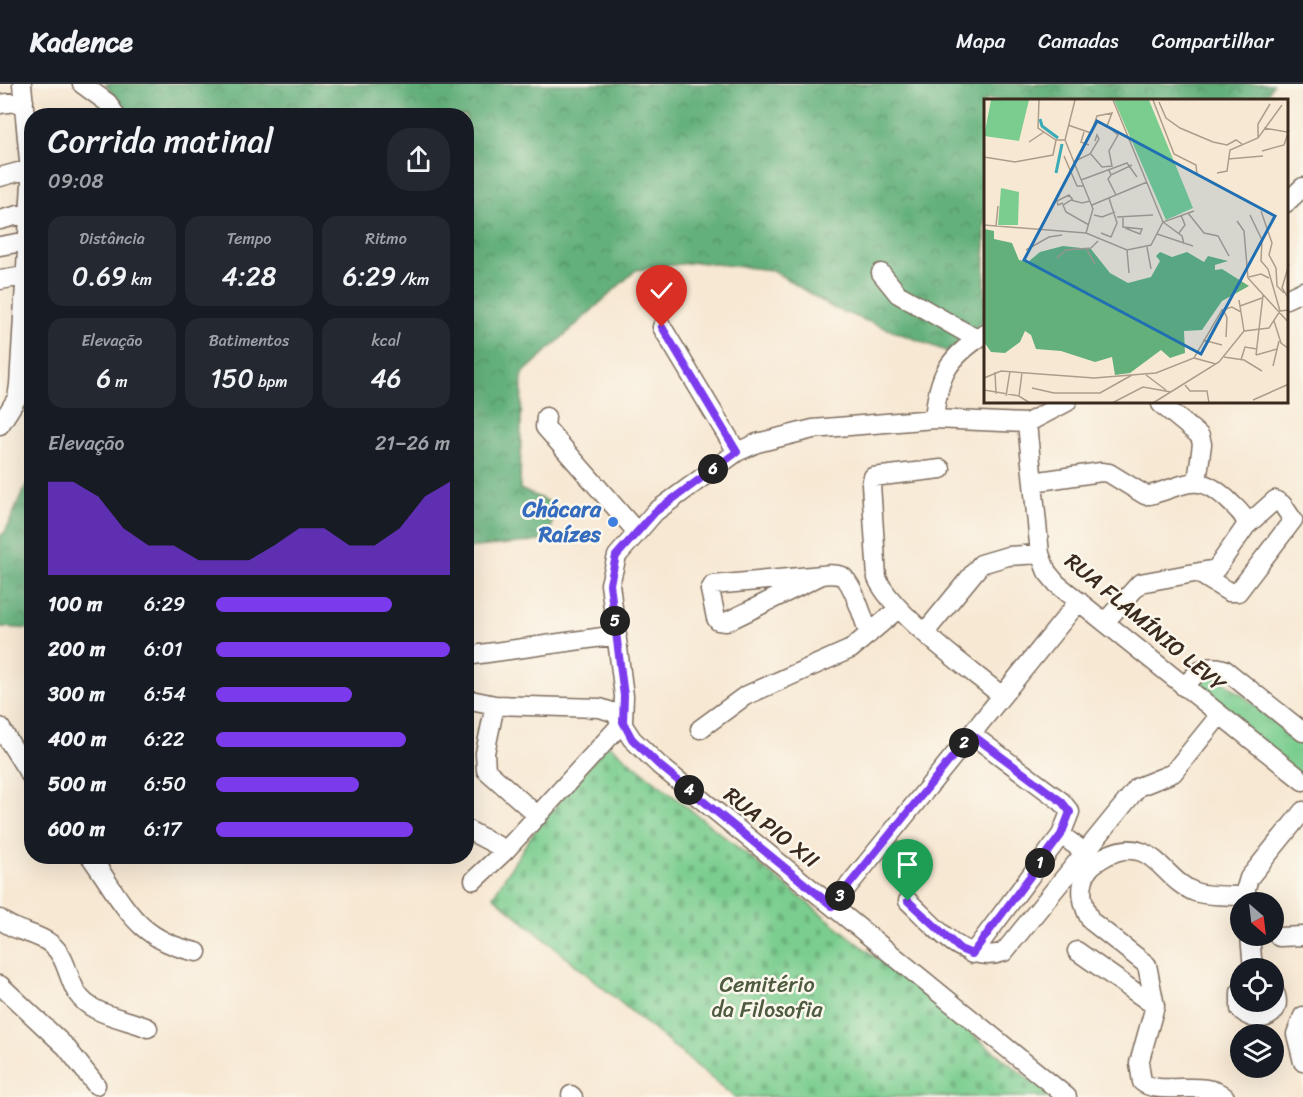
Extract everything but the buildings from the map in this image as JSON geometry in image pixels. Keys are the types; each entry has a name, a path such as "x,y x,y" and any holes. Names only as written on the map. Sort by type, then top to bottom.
{"street":[{"path":"82,84 108,103 111,108"},
{"path":"0,104 23,93 24,108"},
{"path":"0,177 24,171"},
{"path":"1288,201 1303,187"},
{"path":"0,220 24,214"},
{"path":"0,246 24,242"},
{"path":"881,273 898,294 981,337 946,366 936,396 934,419"},
{"path":"0,280 24,276"},
{"path":"1288,298 1303,291"},
{"path":"0,425 6,406 18,391 24,292"},
{"path":"662,327 737,452"},
{"path":"474,880 506,850 623,722 624,696 610,584 611,571 616,556 655,512 737,452 757,443 813,429 934,419 1027,423 1063,404"},
{"path":"1161,404 1200,436 1202,444 1197,482"},
{"path":"546,417 545,427 636,531"},
{"name":"RUA FLAMÍNIO LEVY","path":"1027,423 1040,554 1047,572 1057,584 1303,781"},
{"path":"941,469 873,477 871,484 877,578 882,590 898,609 1002,696"},
{"path":"1033,482 1101,472 1109,473 1145,495 1197,482 1215,487 1244,516 1246,526"},
{"path":"1105,622 1140,583 1200,574 1216,569 1246,526 1275,500 1282,504 1293,520 1238,592 1229,592 1200,574"},
{"path":"926,631 981,564 1008,556 1040,554"},
{"path":"822,575 726,622 718,621 716,618 710,590 713,585 822,575 844,577 850,585 869,634"},
{"path":"832,906 1079,601"},
{"path":"700,729 745,696 851,649 898,609"},
{"path":"474,655 617,635"},
{"path":"1184,687 1204,668 1214,666 1224,669 1303,732"},
{"path":"474,701 495,705 600,708 615,713 623,722"},
{"path":"495,705 484,766 538,816"},
{"path":"908,901 960,949 972,954 993,956 1004,952 1138,787 1173,773 1219,716"},
{"name":"RUA PIO XII","path":"623,722 632,739 659,765 1067,1097"},
{"path":"0,727 24,765"},
{"path":"971,734 1062,802 1070,812 1061,835 972,954"},
{"path":"1247,892 1249,878 1303,811"},
{"path":"474,833 506,850"},
{"path":"1061,835 1086,853"},
{"path":"1225,1097 1211,1090 1154,1087 1142,1082 1139,1063 1155,1006 1152,981 1145,961 1091,921 1085,911 1082,890 1084,877 1097,861 1112,854 1138,850 1160,862 1187,888 1197,893 1230,897"},
{"path":"95,864 121,902 147,933 179,949 197,952"},
{"path":"0,919 50,944 69,970 76,992 92,1008 147,1028"},
{"path":"1284,937 1303,936"},
{"path":"1077,951 1155,1006"},
{"path":"0,985 66,1047 96,1085"},
{"path":"1243,1012 1255,1020 1272,1013 1300,1022 1296,1034 1303,1062"}],"green space":[{"path":"105,84 1273,84 1266,99 984,99 984,322 948,352 833,308 772,270 696,262 636,270 522,374 520,489 556,505 549,540 474,547 474,108 124,108"},
{"path":"24,490 24,629 0,627 0,536 5,532"},
{"path":"1217,676 1303,742 1303,779 1204,697 1196,678"},
{"name":"Cemitério da Filosofia","path":"608,744 1051,1097 734,1097 493,896 531,836"}],"place":[{"name":"Chácara Raízes","path":"613,522"}],"route":[{"path":"662,327 737,452 655,512 616,556 610,584 622,673 623,722 632,739 659,765 832,906 971,734 1062,802 1070,812 1061,835 972,954 960,949 908,901"}]}
